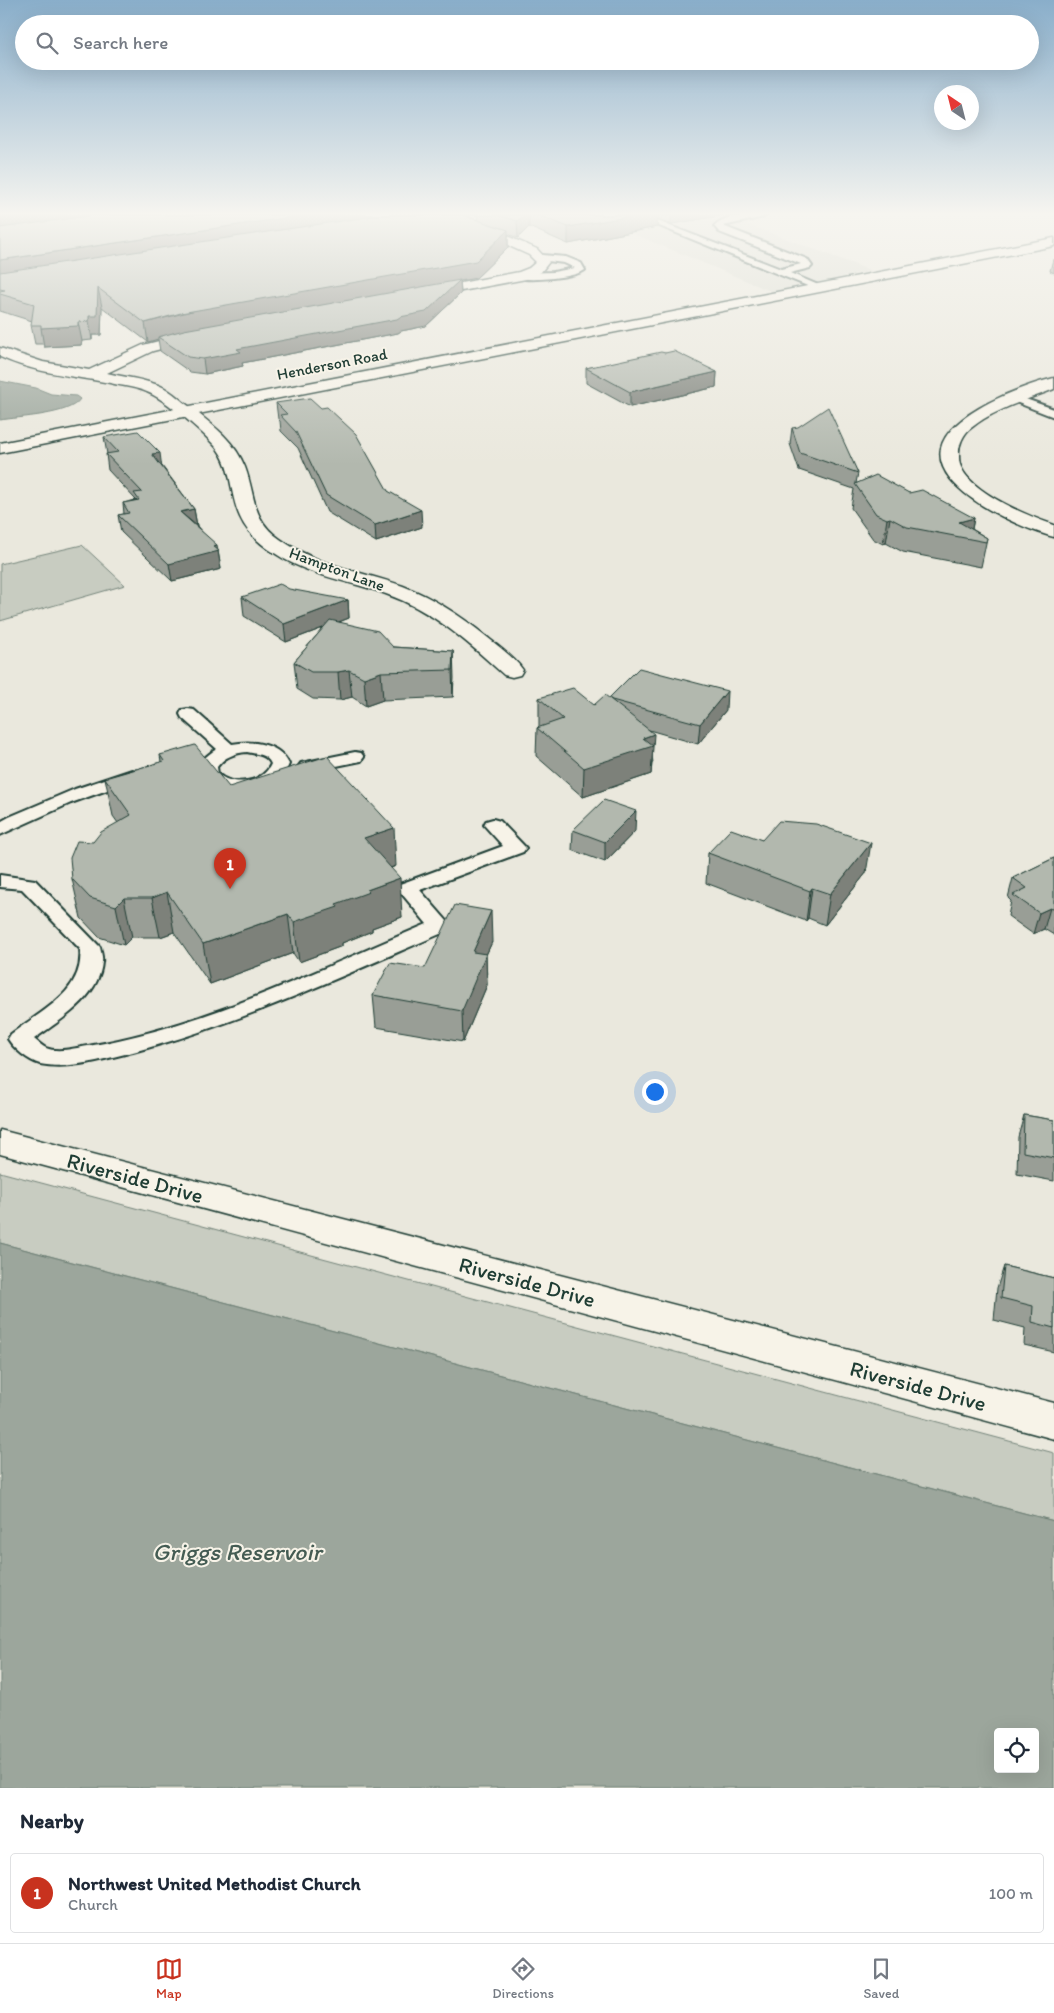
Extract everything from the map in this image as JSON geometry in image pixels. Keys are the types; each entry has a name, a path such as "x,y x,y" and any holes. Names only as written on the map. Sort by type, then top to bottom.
{"street":[{"name":"Henderson Road","path":"0,448 760,298"},
{"path":"91,375 148,348 206,334"},
{"name":"Hampton Lane","path":"0,352 39,365 154,390 210,431 225,447 235,464 241,483 244,506 254,528 272,543 294,557 395,590 433,608 479,640 512,670"},
{"path":"1054,383 974,418 958,431 949,456 951,469 961,482 983,499 1023,519 1054,531"},
{"name":"Riverside Drive","path":"0,1142 1054,1421"}],"lane":[{"path":"1017,398 1054,413"},
{"path":"188,714 230,751"},
{"path":"247,747 269,751 276,755 280,761 280,768 268,780 258,784 234,787 214,781 201,761 230,751 247,747"},
{"path":"280,768 305,768 355,758"},
{"path":"0,829 67,798 111,781 152,769"},
{"path":"0,880 28,884 90,947 92,962 87,978 75,997 19,1039 41,1056 62,1058 109,1050 162,1036 244,1009 440,926 407,888 516,848 493,825"}],"shaded area":[{"path":"82,545 125,585 0,621 0,564"},
{"path":"0,1172 1054,1453 1054,1521 0,1243"}],"water":[{"path":"0,381 36,388 51,394 76,396 80,399 66,409 55,412 0,420"},
{"name":"Griggs Reservoir","path":"0,1243 1054,1521 1054,1788 0,1788"}],"building":[{"path":"15,298 98,298 97,316 89,316 89,321 78,322 78,326 41,328 41,325 31,325 34,304"},
{"path":"112,298 264,298 181,313 145,323"},
{"path":"358,298 440,298 426,312 237,349 241,352 203,359 188,357 158,337 184,330"},
{"path":"674,351 717,372 630,392 586,368 661,352"},
{"path":"310,398 321,408 327,407 356,434 388,491 421,510 375,525 326,495 296,432 280,415 287,414 276,403"},
{"path":"828,407 858,473 800,453 792,428 798,427"},
{"path":"138,431 160,453 152,454 194,509 180,512 217,545 213,546 219,551 169,564 118,515 129,513 123,503 139,500 134,493 142,492 106,454 118,452 104,437"},
{"path":"876,475 909,493 922,490 974,518 959,522 987,538 986,542 907,527 890,518 887,519 876,514 855,484"},
{"path":"280,584 289,589 348,600 284,624 242,597"},
{"path":"330,620 378,631 393,647 453,651 452,670 381,672 364,678 349,670 311,672 294,662"},
{"path":"639,668 727,691 700,724 609,698"},
{"path":"573,688 594,705 605,695 654,734 643,738 653,746 584,768 537,728 563,719 539,698"},
{"path":"195,745 229,787 327,756 394,828 364,838 400,878 336,904 338,907 294,922 288,914 203,944 167,892 152,898 124,898 116,906 90,898 72,879 70,858 77,841 93,842 101,832 131,815 105,778 164,761 160,755"},
{"path":"604,800 636,811 605,842 573,830"},
{"path":"779,821 816,824 871,843 830,894 812,888 810,891 708,853 731,829 762,840"},
{"path":"1054,858 1054,910 1050,908 1039,913 1013,895 1027,888 1013,878"},
{"path":"455,905 491,911 473,952 486,954 462,1011 373,995 390,963 425,968"},
{"path":"1024,1115 1054,1120 1054,1158 1023,1152"},
{"path":"1004,1266 1054,1278 1054,1328 1032,1322 1033,1306 1001,1298"}],"place":[{"name":"Northwest United Methodist Church","path":"230,889"}]}
